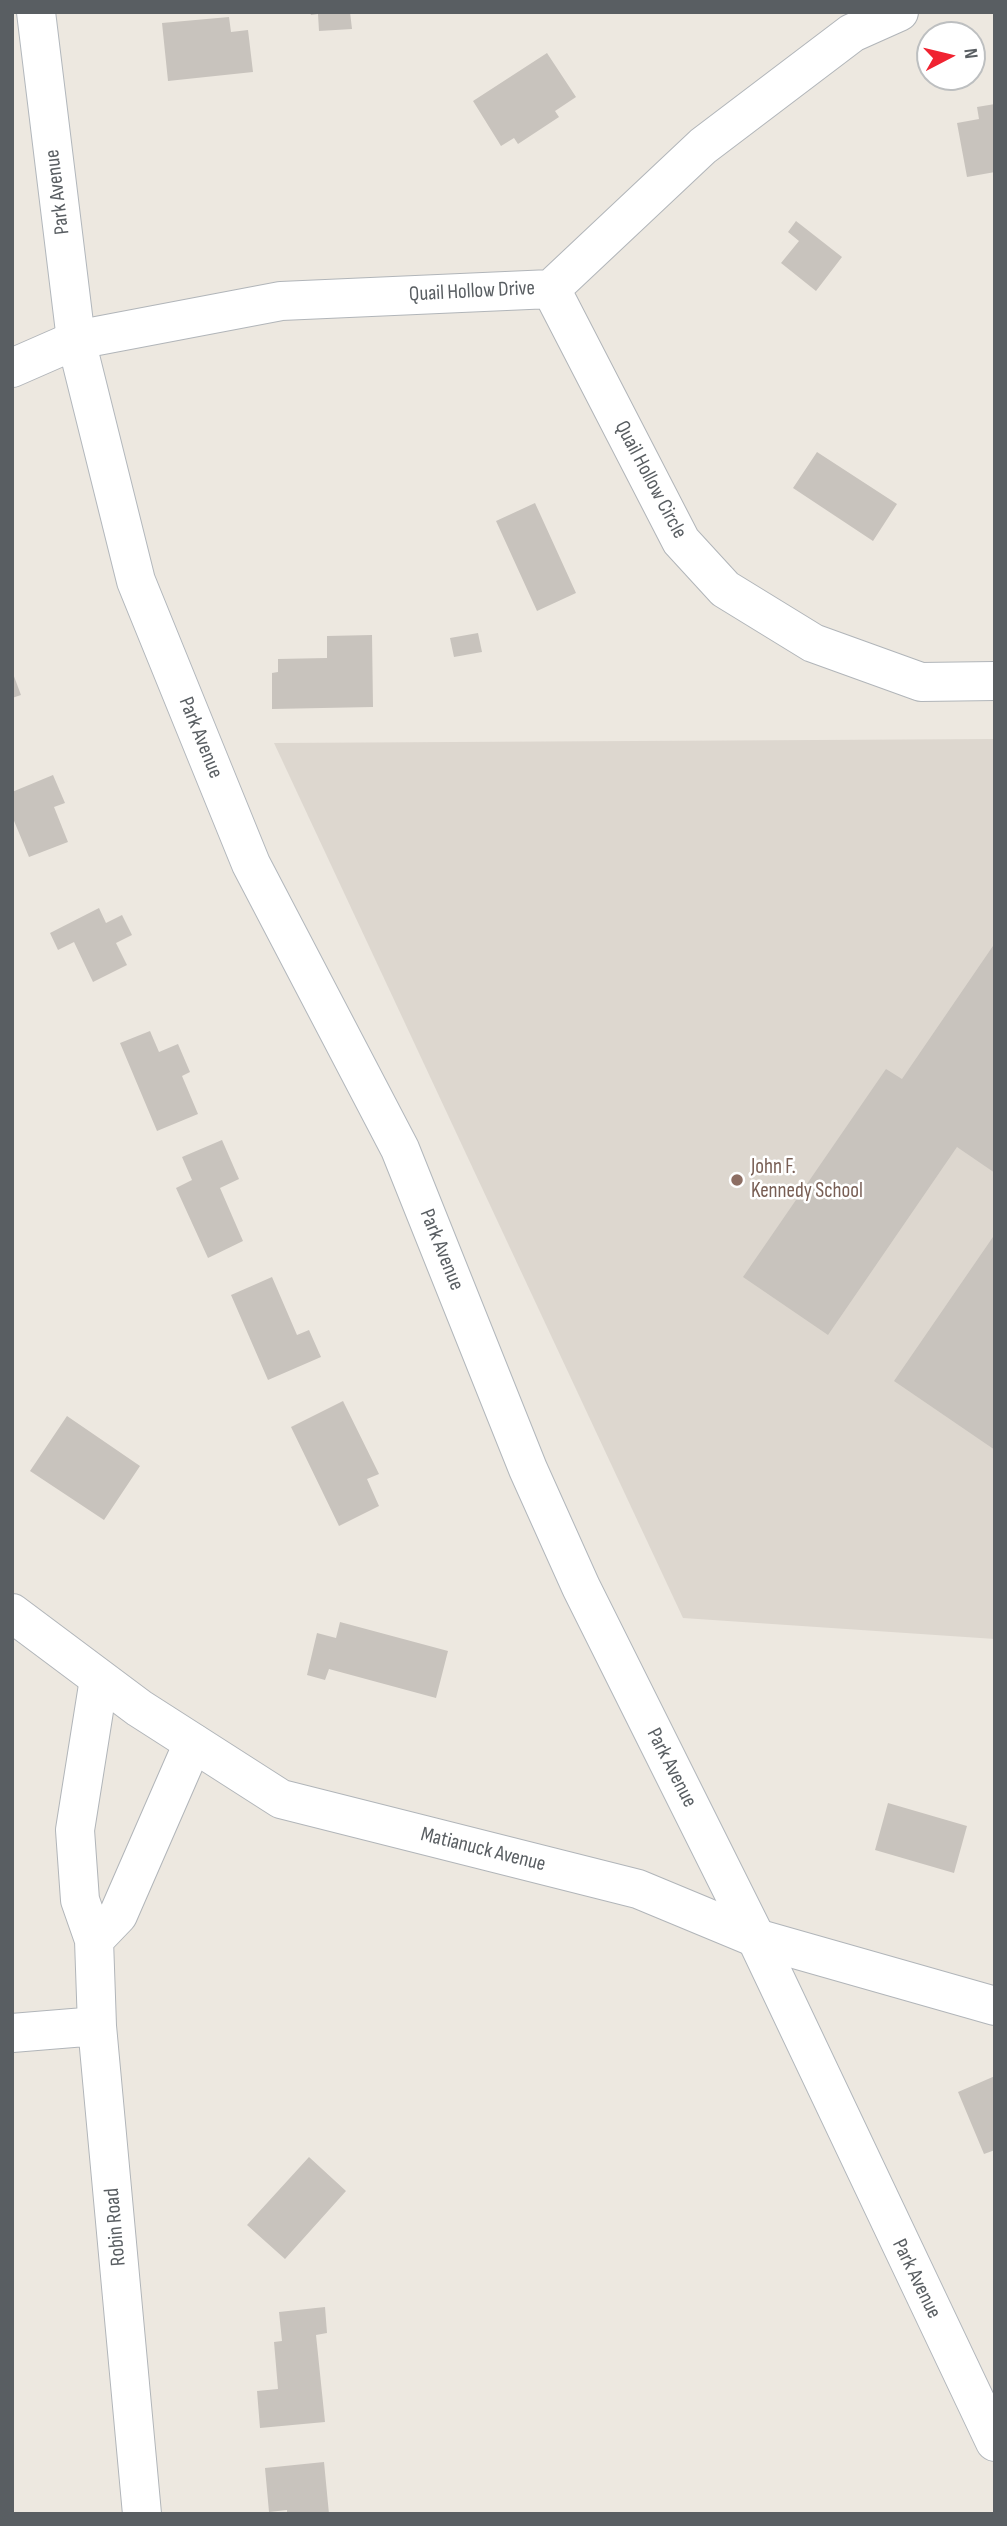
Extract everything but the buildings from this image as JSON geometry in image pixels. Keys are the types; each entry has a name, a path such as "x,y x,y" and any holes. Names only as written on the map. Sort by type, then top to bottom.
{"street":[{"name":"Park Avenue","path":"36,12 76,340 136,581 251,864 400,1149 528,1469 581,1587 756,1938 995,2442"},
{"name":"Quail Hollow Drive","path":"12,368 76,340 281,302 551,289 703,146 852,33 899,12"},
{"name":"Quail Hollow Circle","path":"551,289 681,541 725,589 813,643 921,682 995,681"},
{"name":"Matianuck Avenue","path":"12,1613 99,1679 281,1799 638,1889 756,1938 995,2006"},
{"name":"Robin Road","path":"99,1679 75,1830 80,1900 94,1940 97,2026 142,2514"},
{"path":"94,1940 118,1915 193,1743"},
{"path":"12,2033 97,2026"}],"shaded area":[{"name":"John F. Kennedy School","path":"995,739 995,1639 683,1618 274,743"}],"place":[{"name":"John F. Kennedy School","path":"737,1180"}]}
